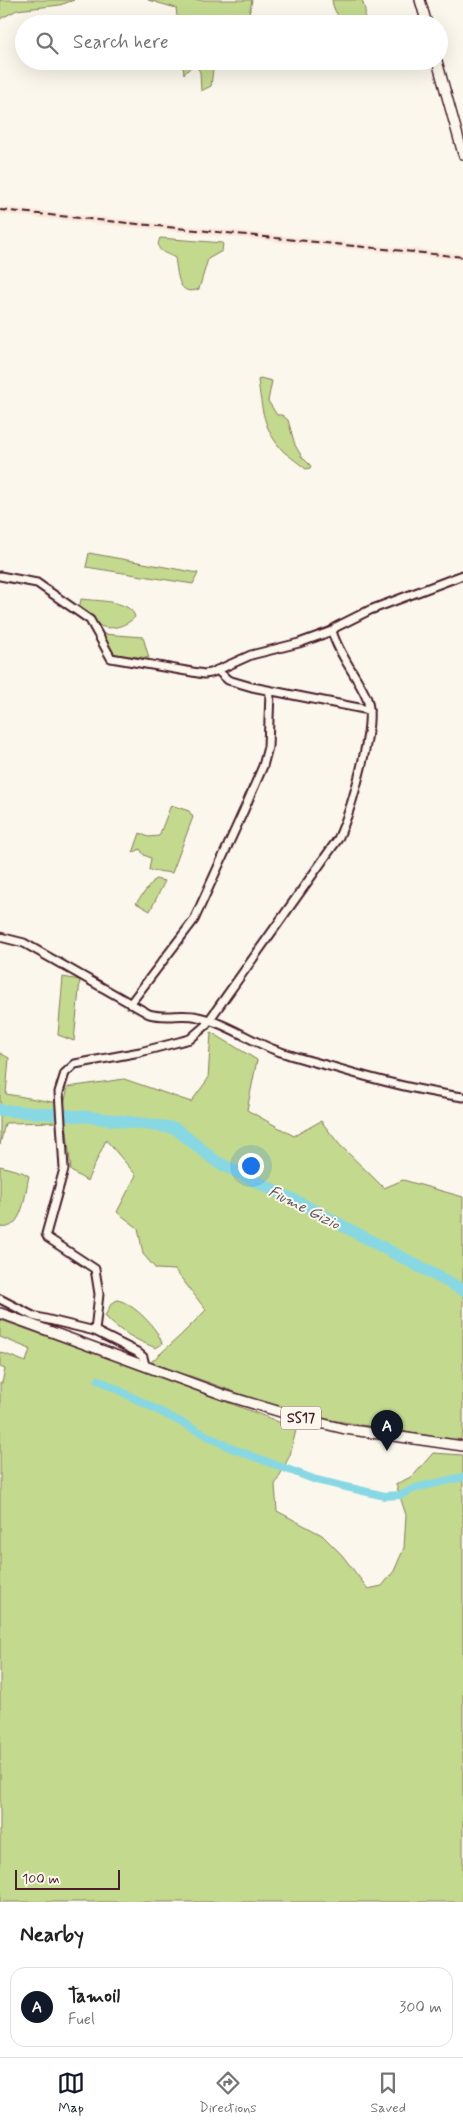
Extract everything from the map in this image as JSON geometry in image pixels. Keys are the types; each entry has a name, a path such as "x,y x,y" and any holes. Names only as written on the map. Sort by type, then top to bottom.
{"main road":[{"path":"420,0 424,15"},
{"path":"440,70 463,154"},
{"name":"SS17","path":"0,1313 32,1320 224,1395 304,1419 345,1429 463,1446"}],"street":[{"path":"0,576 37,583 90,620 111,658 204,674 251,655 299,643 332,631 336,627 370,610 463,576"},
{"path":"95,1331 99,1294 95,1269 48,1238 46,1234 64,1169 59,1107 62,1079 65,1073 76,1064 140,1052 190,1039 209,1021 338,839 349,812 370,721 364,692 332,631"},
{"path":"217,670 228,680 270,691 369,710"},
{"path":"130,1004 194,920 244,810 263,766 268,747 270,691"},
{"path":"0,937 24,943 150,1014 160,1017 190,1015 209,1021 274,1050 310,1061 414,1088 463,1097"},
{"path":"0,1299 32,1320 95,1331 138,1352 143,1357 145,1365"}],"shaded area":[{"path":"0,207 463,254 463,260 0,214"}],"green space":[{"path":"0,0 74,0 60,5 17,10 0,19"},
{"path":"148,0 252,0 249,15 177,15 176,8"},
{"path":"332,0 362,0 365,15 338,15"},
{"path":"199,70 213,70 211,86 201,91"},
{"path":"160,238 223,243 222,251 208,259 199,289 192,291 186,290 183,287 178,277 175,258 159,249"},
{"path":"260,378 272,381 268,401 277,415 282,415 288,420 295,445 302,457 311,466 310,468 306,469 284,452 272,436 262,410 258,380"},
{"path":"89,553 198,573 193,584 86,567"},
{"path":"81,599 120,604 132,611 135,617 128,623 118,627 103,627 79,610"},
{"path":"103,634 143,637 149,658 112,654"},
{"path":"171,805 189,811 193,817 172,873 149,870 151,858 144,855 140,849 133,853 140,833 148,837 159,836"},
{"path":"155,879 165,881 150,911 136,903"},
{"path":"63,977 80,980 74,1041 58,1035"},
{"path":"211,1032 257,1060 247,1110 294,1136 321,1121 339,1144 384,1188 403,1180 463,1197 463,1432 460,1441 331,1420 266,1403 151,1362 206,1310 175,1270 156,1269 143,1254 138,1228 117,1212 136,1175 106,1140 87,1181 71,1171 66,1122 5,1123 0,1145 0,1053 9,1058 6,1094 64,1104 68,1087 124,1079 191,1102 208,1079"},
{"path":"0,1166 29,1176 22,1210 14,1224 8,1227 0,1227"},
{"path":"117,1300 130,1306 144,1317 156,1331 162,1344 156,1348 149,1345 129,1335 110,1321 105,1316 111,1304"},
{"path":"0,1320 120,1362 272,1419 296,1430 290,1455 275,1485 277,1511 322,1535 342,1555 368,1589 382,1586 394,1571 404,1548 406,1515 396,1484 413,1476 433,1453 463,1455 463,1902 0,1902 0,1383 2,1383 5,1369 0,1367 0,1352 26,1362 30,1349 0,1337"}],"waterway":[{"name":"Fiume Gizio","path":"0,1110 90,1117 175,1128 217,1162 304,1205 463,1290"},
{"path":"99,1380 231,1448 316,1480 385,1496 401,1495 415,1488 463,1477"}],"railway":[{"path":"0,210 463,257"}],"place":[{"name":"Tamoil","path":"387,1451"}]}
